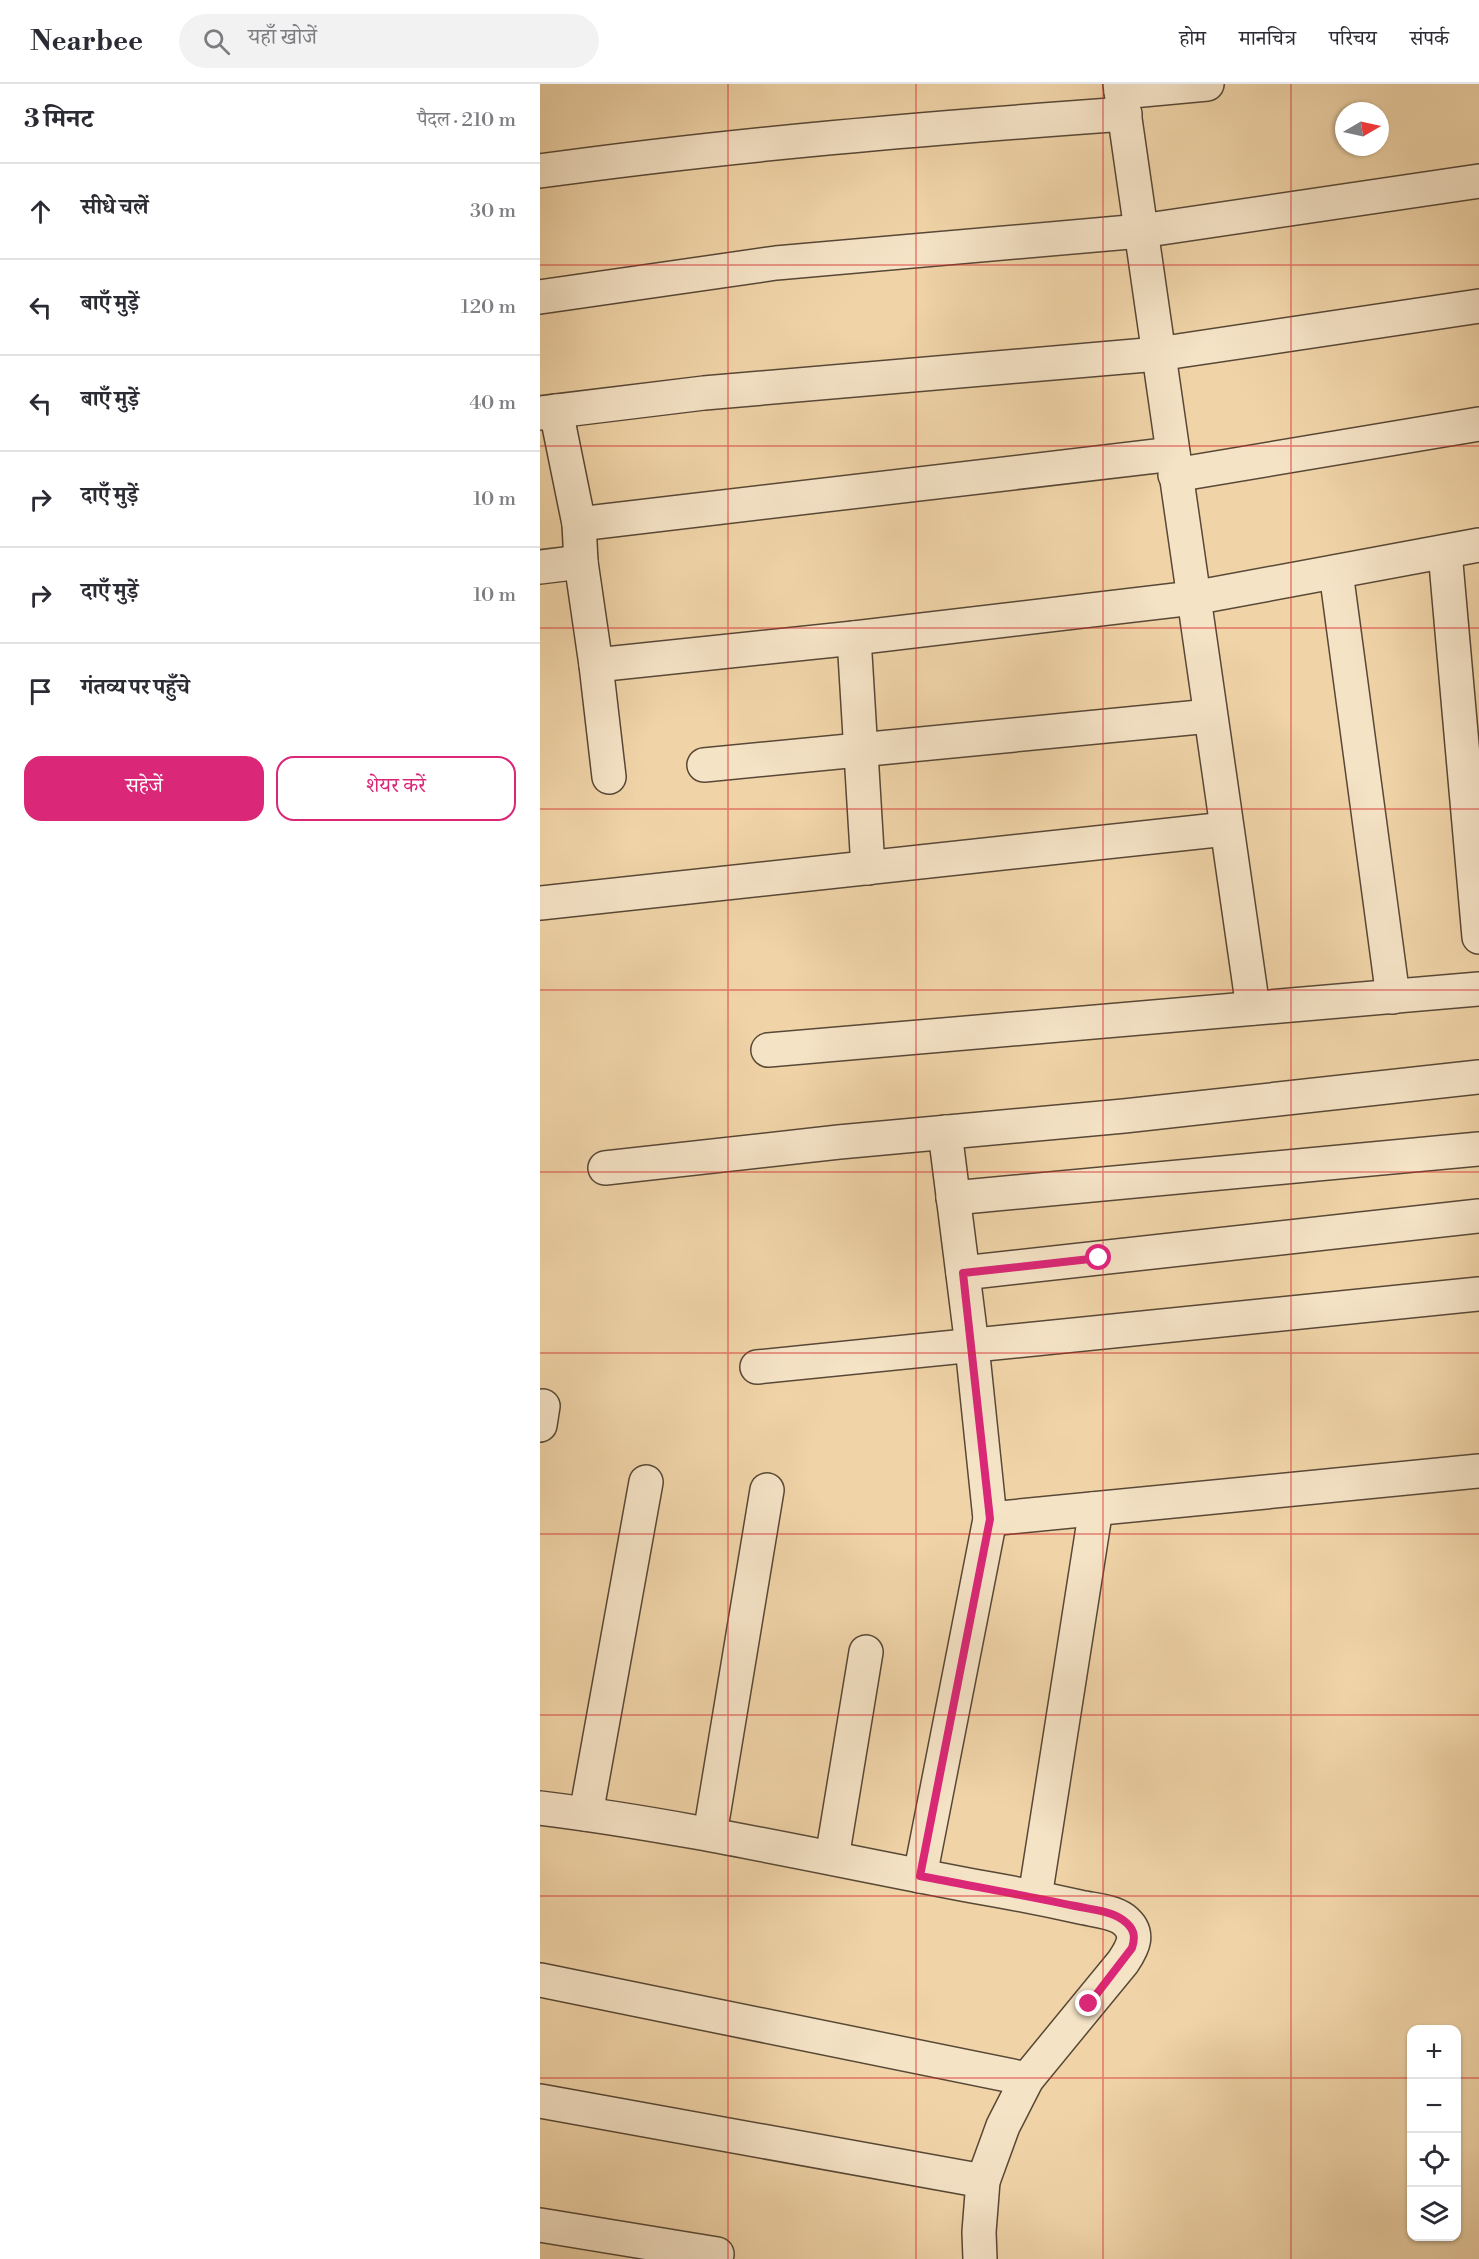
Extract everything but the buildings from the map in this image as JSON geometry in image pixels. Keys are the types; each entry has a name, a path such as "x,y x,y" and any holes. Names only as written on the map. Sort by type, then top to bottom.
{"street":[{"path":"540,171 670,153 872,133 1207,84"},
{"path":"1122,97 1252,1008"},
{"path":"540,297 776,263 1141,231 1479,181"},
{"path":"609,777 581,562 579,524 548,412 704,393 1158,354 1479,306"},
{"path":"579,524 1174,465 1479,424"},
{"path":"596,664 854,638 1193,598 1479,545"},
{"path":"1445,552 1479,937"},
{"path":"540,567 581,562"},
{"path":"1336,572 1394,997"},
{"path":"854,638 868,868"},
{"path":"704,765 1210,716"},
{"path":"540,903 1226,829"},
{"path":"768,1050 1479,989"},
{"path":"605,1168 945,1132 1124,1116 1479,1077"},
{"path":"920,1876 990,1519 972,1346 945,1132"},
{"path":"953,1198 1479,1149"},
{"path":"963,1273 1479,1216"},
{"path":"757,1367 1479,1294"},
{"path":"990,1519 1479,1471"},
{"path":"586,1814 646,1482"},
{"path":"710,1834 767,1490"},
{"path":"1035,1898 1094,1521 1093,1509"},
{"path":"832,1858 866,1652"},
{"path":"540,1808 710,1834 1035,1898 1103,1912 1121,1918 1131,1927 1135,1938 1123,1962 1027,2079 1003,2126 983,2181 979,2232 980,2259"},
{"path":"540,1980 1027,2079"},
{"path":"540,2102 983,2181"},
{"path":"540,2225 717,2254"}],"route":[{"path":"1089,2004 1132,1948 1135,1938 1131,1927 1121,1918 1103,1912 920,1876 990,1519 963,1273 1099,1258"}]}
